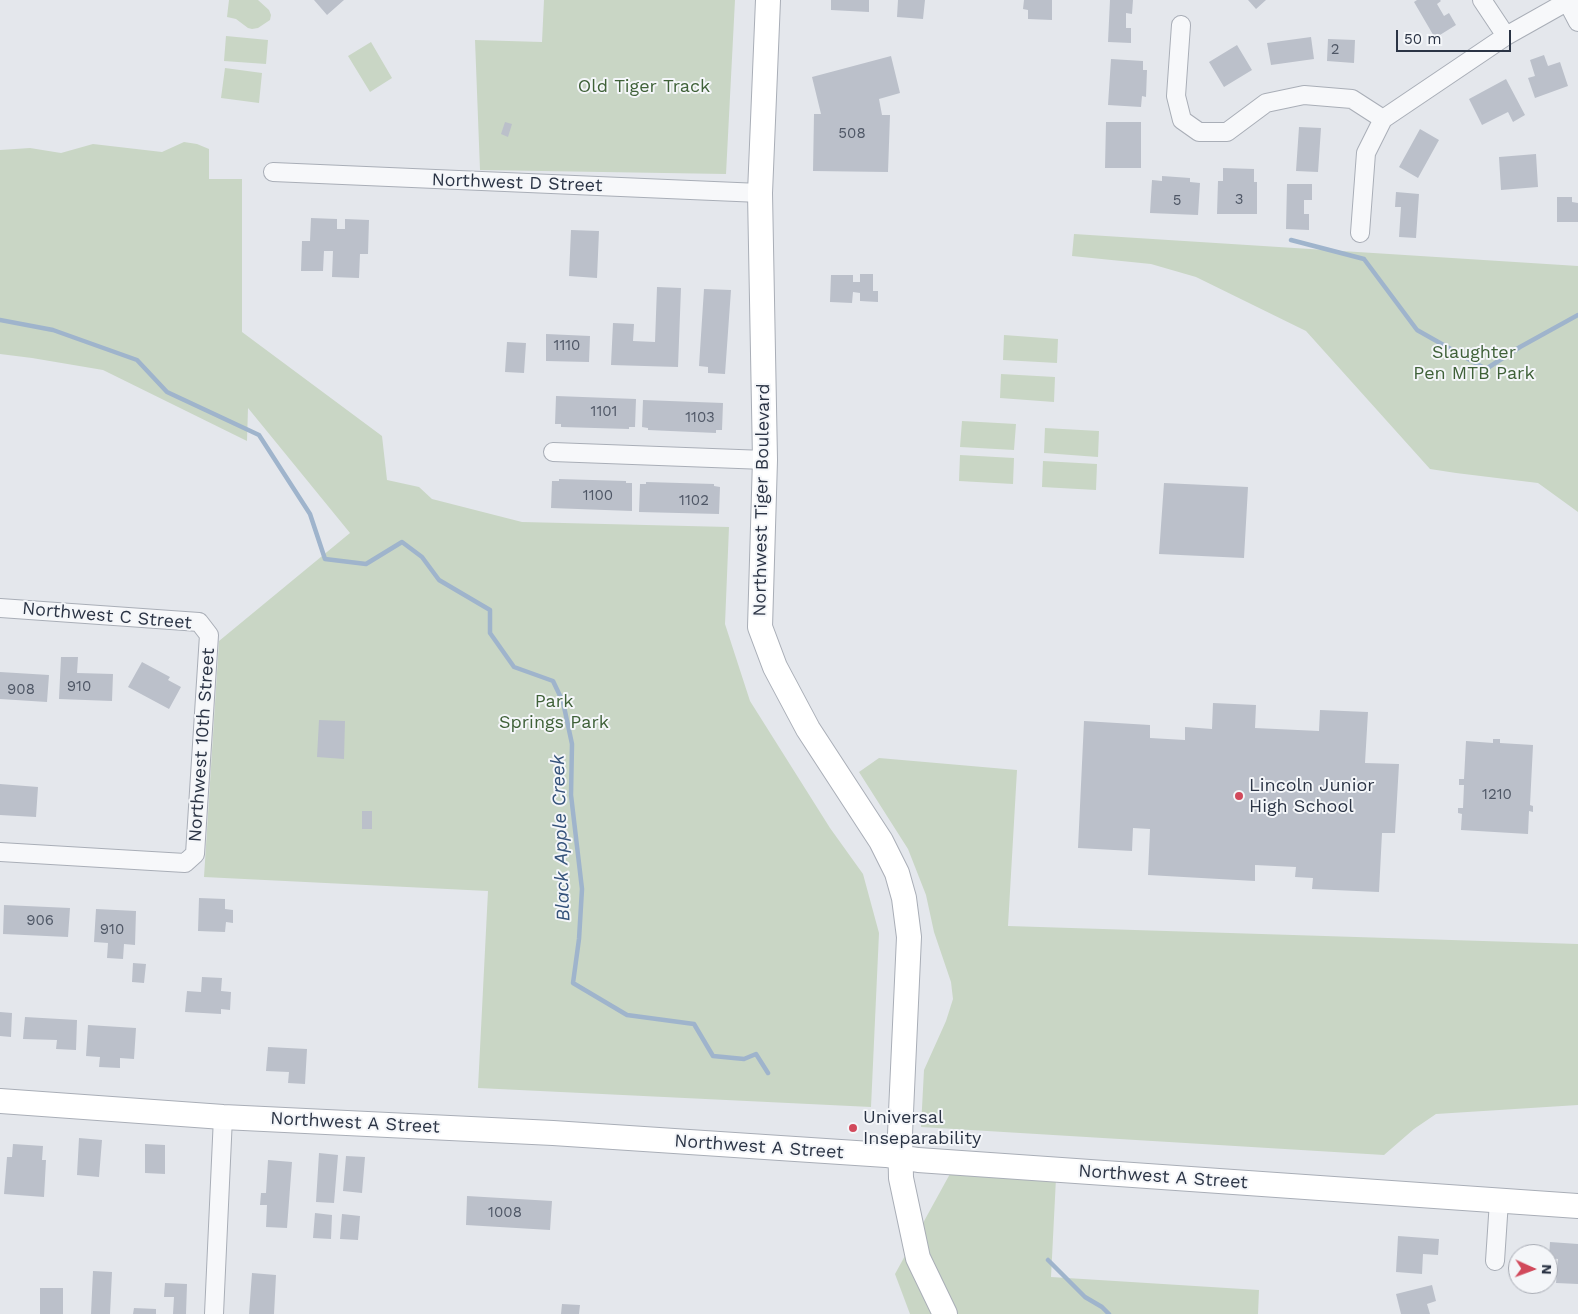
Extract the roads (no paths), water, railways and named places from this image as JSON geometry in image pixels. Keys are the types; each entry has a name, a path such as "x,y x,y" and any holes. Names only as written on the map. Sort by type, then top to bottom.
{"street":[{"name":"Northwest Tiger Boulevard","path":"768,0 760,193 765,460 760,627 775,667 808,729 881,841 897,874 904,898 909,937 900,1158 904,1196 918,1258 945,1314"},
{"path":"1482,0 1506,36"},
{"path":"1360,233 1366,153 1383,119 1506,36 1569,1 1578,22"},
{"path":"1181,25 1176,96 1182,120 1199,132 1227,132 1266,103 1304,94 1352,99 1383,119"},
{"name":"Northwest D Street","path":"273,172 760,193"},
{"path":"553,452 765,460"},
{"name":"Northwest C Street","path":"0,608 199,622 209,635"},
{"name":"Northwest 10th Street","path":"0,852 185,863 195,854 209,635"},
{"name":"Northwest A Street","path":"0,1101 223,1117 553,1133 876,1154 900,1158 1578,1206"},
{"path":"214,1314 223,1117"},
{"path":"1495,1261 1498,1201"}],"waterway":[{"path":"1291,240 1364,259 1417,330 1486,369 1520,347 1578,315"},
{"name":"Black Apple Creek","path":"0,320 53,330 137,360 167,392 259,435 310,514 325,559 366,564 402,542 422,557 439,580 490,610 490,633 514,667 553,681 563,702 572,744 571,795 582,889 579,939 573,983 627,1015 694,1024 713,1056 744,1059 756,1054 768,1073"},
{"name":"Black Apple Creek","path":"1048,1260 1085,1297 1102,1307 1109,1314"}],"place":[{"name":"Lincoln Junior High School","path":"1239,796"},
{"name":"Universal Inseparability","path":"853,1128"}],"park label":[{"name":"Old Tiger Track","path":"644,87"},
{"name":"Slaughter Pen MTB Park","path":"1474,363"},
{"name":"Park Springs Park","path":"554,712"}]}
